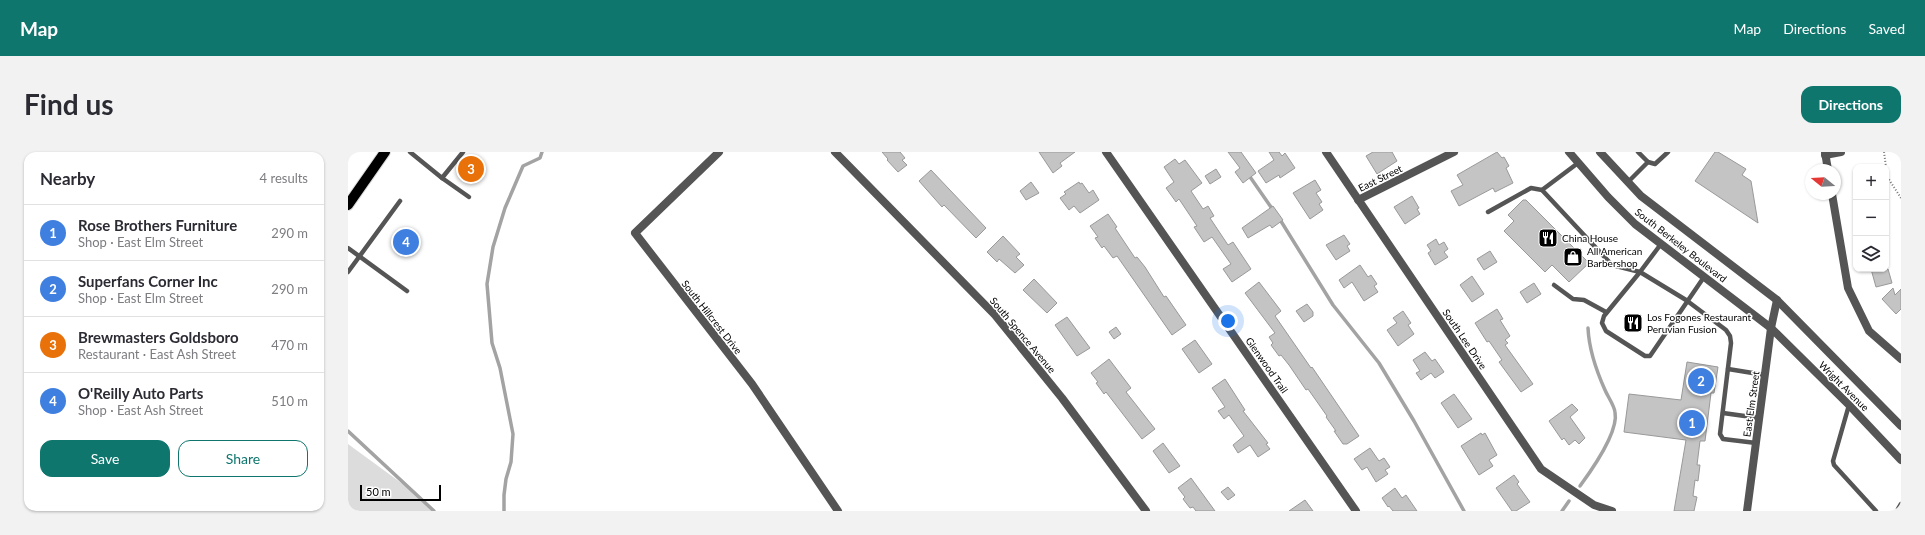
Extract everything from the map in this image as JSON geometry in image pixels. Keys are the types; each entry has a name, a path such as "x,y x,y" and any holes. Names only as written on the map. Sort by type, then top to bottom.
{"main road":[{"path":"348,205 382,154"}],"street":[{"name":"South Hillcrest Drive","path":"719,152 635,233 752,384 838,511"},
{"name":"South Spence Avenue","path":"836,152 995,315 1062,398 1146,511"},
{"name":"Glenwood Trail","path":"1106,152 1356,511"},
{"name":"South Lee Drive","path":"1326,152 1541,469 1594,505 1612,511"},
{"name":"East Street","path":"1358,200 1454,152"},
{"name":"South Berkeley Boulevard","path":"1570,152 1578,163 1635,224 1771,328"},
{"name":"South Berkeley Boulevard","path":"1600,152 1641,196 1777,300"},
{"path":"1827,164 1825,153 1841,152"},
{"path":"1833,200 1848,288 1869,331 1901,359"},
{"name":"East Elm Street","path":"1747,511 1771,328 1777,300"},
{"name":"Wright Avenue","path":"1777,300 1901,426"},
{"name":"Wright Avenue","path":"1771,328 1849,405 1901,460"}],"lane":[{"path":"410,152 442,178 469,197"},
{"path":"442,178 463,152"},
{"path":"1638,152 1648,162 1655,164 1668,152"},
{"path":"1628,182 1648,162"},
{"path":"1542,190 1578,163"},
{"path":"1488,212 1531,188 1542,190 1612,265 1640,272 1686,300 1726,330 1730,336 1731,343 1720,434 1723,439 1756,443"},
{"path":"348,272 400,201"},
{"path":"1661,244 1640,272 1606,312 1602,323 1606,331 1647,356 1652,354 1686,300 1704,277"},
{"path":"348,248 407,292"},
{"path":"1554,285 1573,299 1584,300 1606,312"},
{"path":"1728,369 1765,375"},
{"path":"1849,405 1833,461 1834,465 1876,511"},
{"path":"1723,413 1759,418"},
{"path":"1898,510 1901,504"}],"path":[{"path":"1884,152 1886,164"},
{"path":"1889,180 1901,198"}],"shaded area":[{"path":"348,444 415,493 432,511 348,511"}],"building":[{"path":"882,152 900,152 905,158 902,160 907,165 898,172"},
{"path":"1039,152 1075,152 1060,163 1062,166 1053,173"},
{"path":"1228,152 1241,152 1256,173 1243,183 1235,172 1240,168"},
{"path":"1269,152 1279,152 1282,156 1285,153 1295,168 1280,178 1279,175 1266,183 1258,171 1274,160"},
{"path":"1373,152 1392,152 1397,161 1377,174 1366,156"},
{"path":"1497,152 1502,158 1504,157 1509,166 1506,168 1513,183 1495,192 1493,188 1459,206 1451,191 1463,185 1457,175"},
{"path":"1715,152 1718,152 1746,169 1742,175 1751,181 1758,223 1695,181"},
{"path":"1175,159 1179,164 1185,160 1202,183 1191,191 1203,209 1208,206 1214,216 1210,218 1228,245 1233,242 1251,269 1232,282 1223,269 1231,264 1212,237 1204,242 1194,227 1197,226 1179,199 1176,202 1166,188 1174,182 1164,167"},
{"path":"1216,169 1221,177 1210,184 1205,176"},
{"path":"931,170 986,228 976,238 944,205 942,207 919,181"},
{"path":"1315,180 1321,190 1316,193 1322,202 1319,204 1323,210 1310,219 1293,193"},
{"path":"1031,182 1039,193 1026,200 1020,191"},
{"path":"1079,182 1080,184 1082,183 1089,193 1093,190 1099,200 1080,213 1074,206 1069,210 1060,198 1066,194 1064,192"},
{"path":"1412,196 1419,208 1417,209 1420,214 1405,224 1394,207"},
{"path":"1523,200 1526,200 1589,263 1569,282 1552,265 1545,272 1504,231 1514,221 1508,215"},
{"path":"1273,206 1283,220 1272,228 1270,225 1248,238 1242,228"},
{"path":"1108,214 1117,227 1115,228 1135,258 1137,257 1145,267 1164,297 1166,296 1186,325 1172,335 1117,256 1113,258 1104,246 1102,248 1095,238 1098,237 1090,226"},
{"path":"1344,235 1350,244 1347,246 1350,251 1336,260 1326,245"},
{"path":"1003,236 1020,254 1016,257 1024,265 1015,273 999,259 997,262 987,252"},
{"path":"1436,239 1439,245 1444,242 1448,249 1444,252 1448,257 1435,265 1428,253 1431,251 1427,245"},
{"path":"1490,251 1497,262 1484,270 1477,259"},
{"path":"1360,265 1368,277 1371,275 1377,284 1374,286 1378,292 1364,301 1352,282 1344,288 1339,280"},
{"path":"1872,272 1889,272 1892,283 1876,287"},
{"path":"1472,276 1484,294 1472,302 1460,285"},
{"path":"1034,279 1057,303 1047,313 1023,290"},
{"path":"1259,282 1281,311 1275,316 1359,436 1347,444 1343,444 1326,417 1327,416 1308,389 1306,390 1289,365 1281,355 1279,356 1271,345 1273,343 1269,337 1275,333 1245,293"},
{"path":"1534,283 1541,294 1527,303 1520,292"},
{"path":"1893,288 1895,295 1901,289 1901,309 1896,314 1882,299"},
{"path":"1307,304 1313,312 1313,316 1304,322 1296,311"},
{"path":"1497,309 1503,319 1500,320 1510,336 1505,340 1508,343 1505,345 1533,384 1521,392 1499,362 1502,360 1489,341 1487,342 1475,323"},
{"path":"1403,311 1411,323 1408,325 1414,334 1398,346 1387,330 1397,323 1393,318"},
{"path":"1067,317 1090,348 1077,356 1055,325"},
{"path":"1116,327 1121,334 1114,339 1109,332"},
{"path":"1195,340 1212,364 1199,373 1182,349"},
{"path":"1425,352 1432,361 1435,359 1444,372 1435,378 1431,373 1421,380 1416,373 1420,371 1413,360"},
{"path":"1109,359 1131,388 1126,392 1155,429 1142,439 1106,392 1104,394 1096,383 1098,382 1091,373"},
{"path":"1687,362 1718,367 1714,393 1711,393 1705,441 1700,441 1697,465 1700,465 1698,481 1695,480 1693,496 1697,497 1694,511 1674,511 1686,440 1624,432 1629,394 1681,400"},
{"path":"1225,379 1245,410 1243,411 1268,443 1266,444 1270,449 1258,457 1250,445 1238,453 1233,445 1244,436 1229,415 1224,419 1218,411 1225,407 1212,388"},
{"path":"1454,394 1472,419 1458,428 1441,403"},
{"path":"1572,404 1578,410 1570,417 1585,438 1579,444 1575,440 1569,445 1564,438 1562,440 1549,421"},
{"path":"1481,433 1482,435 1485,433 1497,455 1489,460 1493,466 1479,475 1461,446"},
{"path":"1163,443 1180,466 1169,473 1153,451"},
{"path":"1370,448 1379,461 1384,458 1390,467 1385,470 1388,474 1376,482 1367,467 1362,470 1354,459"},
{"path":"1514,475 1519,482 1517,484 1530,502 1516,511 1512,511 1496,488"},
{"path":"1191,478 1215,511 1196,511 1193,507 1190,508 1183,499 1185,497 1178,488"},
{"path":"1228,487 1235,495 1228,500 1221,492"},
{"path":"1395,488 1402,498 1406,495 1417,511 1393,511 1389,506 1388,507 1382,498"},
{"path":"1305,500 1313,511 1289,511"}],"waterway":[{"path":"504,511 504,495 506,479 511,462 513,434 500,368 492,343 487,284 493,247 505,208 523,166 540,158 542,152"},
{"path":"1248,174 1273,210"},
{"path":"1279,218 1333,305 1379,363 1414,421 1464,511"},
{"path":"1580,486 1591,471 1609,440 1615,420 1615,412 1596,367 1590,344 1588,328"},
{"path":"348,431 434,511"},
{"path":"1562,511 1569,501"}],"place":[{"name":"Brewmasters Goldsboro","path":"471,169"},
{"name":"China House","path":"1548,238"},
{"name":"O'Reilly Auto Parts","path":"406,242"},
{"name":"All American Barbershop","path":"1573,257"},
{"name":"Los Fogones Restaurant Peruvian Fusion","path":"1633,323"},
{"name":"Superfans Corner Inc","path":"1701,381"},
{"name":"Rose Brothers Furniture","path":"1692,423"}]}
